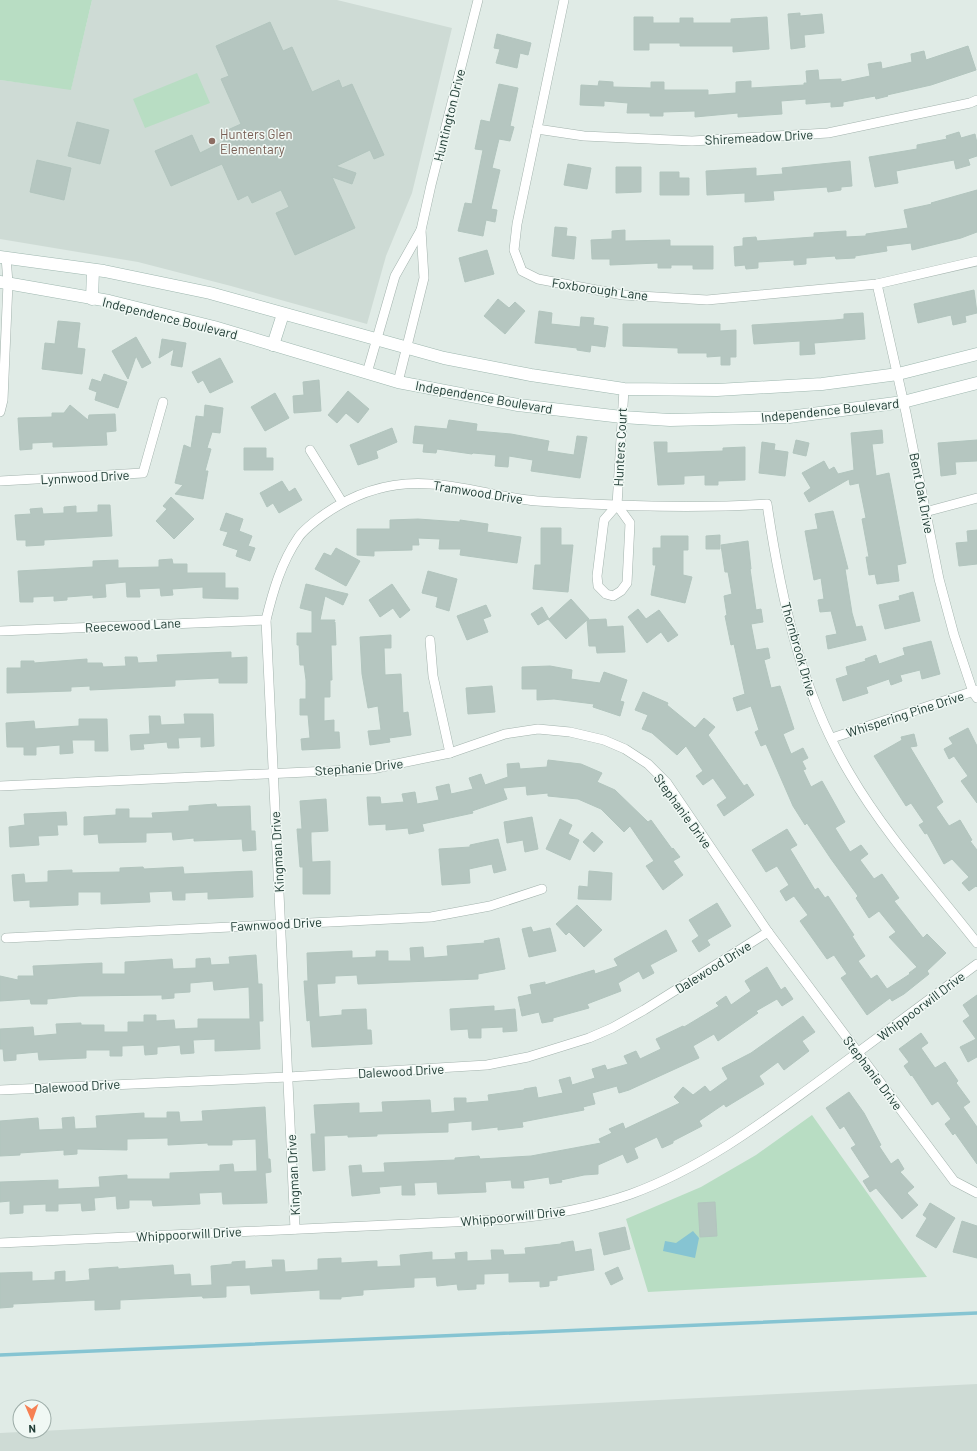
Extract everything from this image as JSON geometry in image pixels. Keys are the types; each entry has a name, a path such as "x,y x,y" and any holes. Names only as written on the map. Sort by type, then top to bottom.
{"main road":[{"name":"Independence Boulevard","path":"3,257 93,270 210,293 444,358 531,375 624,389 717,390 822,384 898,374 977,354"},
{"path":"92,299 93,270"},
{"name":"Independence Boulevard","path":"4,283 109,301 214,327 398,382 518,405 622,417 670,420 789,417 903,402 977,383"},
{"path":"273,345 282,314"}],"street":[{"name":"Huntington Drive","path":"398,382 424,278 421,230 431,184 478,0"},
{"name":"Foxborough Lane","path":"564,0 518,224 514,250 522,270 538,279 623,295 708,300 877,284 977,261"},
{"name":"Shiremeadow Drive","path":"537,128 584,136 692,140 828,133 970,103 977,100"},
{"name":"Huntington Drive","path":"367,373 395,276 421,230"},
{"path":"0,412 3,400 3,257"},
{"name":"Bent Oak Drive","path":"877,284 898,374 939,580 954,635 976,693"},
{"name":"Hunters Court","path":"617,505 630,523 627,583 621,591 613,596 606,594 598,586 597,576 604,520 617,505 624,389"},
{"name":"Lynnwood Drive","path":"0,481 143,473 163,402"},
{"path":"310,450 342,502"},
{"name":"Tramwood Drive","path":"342,502 377,488 403,483 430,484 515,499 617,505"},
{"path":"925,512 977,498"},
{"name":"Kingman Drive","path":"295,1229 266,620 273,590 282,566 298,537 316,520 342,502"},
{"name":"Thornbrook Drive","path":"617,505 706,508 767,504 777,568 794,637 811,694 832,738 849,773 873,810 977,943"},
{"name":"Reecewood Lane","path":"0,630 266,620"},
{"path":"430,640 433,676 450,753"},
{"name":"Whispering Pine Drive","path":"832,738 976,693"},
{"name":"Stephanie Drive","path":"0,786 372,769 450,753 505,734 538,729 570,732 604,740 625,749 648,764 666,783 768,932 954,1182 974,1192"},
{"name":"Fawnwood Drive","path":"6,938 281,923 431,917 490,906 542,889"},
{"name":"Dalewood Drive","path":"0,1090 288,1077 488,1065 528,1057 563,1047 612,1028 644,1010 768,932"},
{"name":"Whippoorwill Drive","path":"0,1243 528,1217 574,1209 621,1197 659,1182 712,1156 739,1139 977,964"}],"shaded area":[{"name":"Hunters Glen Elementary","path":"92,0 337,0 452,28 412,193 386,256 367,324 138,262 0,239 0,80 71,89"},
{"path":"977,1384 977,1451 0,1451 0,1433 12,1432 12,1439 52,1439 52,1430"}],"green space":[{"path":"0,0 92,0 71,90 0,80"},
{"path":"197,73 210,103 145,128 133,99"},
{"path":"812,1115 927,1277 648,1292 626,1219 701,1187 756,1155"}],"water":[{"path":"693,1231 699,1238 695,1258 663,1251 665,1241 676,1243"}],"building":[{"path":"800,13 800,16 822,14 824,33 804,35 805,47 791,49 788,14"},
{"path":"634,17 653,17 653,23 680,23 680,18 693,18 693,23 731,23 731,19 767,17 769,49 733,52 733,46 680,46 680,43 649,43 649,50 634,50"},
{"path":"270,22 283,51 292,47 312,92 339,80 342,88 352,84 384,155 374,159 370,150 336,166 356,173 352,184 332,177 355,228 295,255 276,213 289,207 281,190 252,203 248,195 238,200 222,164 171,186 155,151 192,135 200,153 224,141 221,133 241,124 221,79 229,76 216,46"},
{"path":"497,34 531,43 528,55 520,53 517,68 496,63 500,49 494,48"},
{"path":"968,46 976,70 931,85 876,99 875,96 843,102 843,106 831,107 831,102 806,104 806,99 781,101 782,114 738,117 738,113 695,117 695,111 663,112 663,116 650,116 650,113 627,113 628,103 604,101 604,106 580,105 581,85 598,86 599,81 613,82 613,87 651,88 651,82 664,82 664,90 708,90 708,95 736,93 736,82 751,81 751,88 804,85 804,83 807,83 806,71 818,70 819,80 841,79 841,82 870,76 868,64 881,62 882,69 912,62 911,54 924,51 926,60"},
{"path":"499,84 518,88 510,126 514,127 510,141 499,139 492,168 500,170 491,209 497,210 495,222 486,220 483,236 458,231 465,203 472,204 483,150 475,149 481,120 490,122"},
{"path":"77,122 109,130 100,164 68,156"},
{"path":"959,132 961,138 975,134 977,156 968,159 970,165 956,169 954,160 896,171 898,183 875,187 869,157 917,149 917,145 947,139 946,136"},
{"path":"37,160 71,168 64,200 30,192"},
{"path":"850,161 852,186 841,187 841,190 828,192 827,187 773,191 774,200 745,202 745,193 707,195 706,171 756,168 756,176 783,174 782,168"},
{"path":"568,164 591,168 587,189 564,185"},
{"path":"616,167 641,167 641,192 616,193"},
{"path":"660,172 679,172 679,178 689,178 689,195 660,195"},
{"path":"977,190 977,232 961,238 912,250 911,243 886,246 887,251 855,256 855,258 836,259 835,256 806,258 806,264 794,265 794,260 758,262 758,268 746,269 745,265 735,266 734,247 743,246 743,238 756,237 757,241 814,237 814,233 846,231 846,237 866,236 866,234 908,228 904,210 932,204 931,203"},
{"path":"555,227 567,228 566,236 576,237 574,259 552,256"},
{"path":"625,230 625,241 670,240 670,246 713,246 713,269 693,269 693,265 671,265 671,268 658,268 658,263 610,265 610,259 592,259 591,240 612,239 612,231"},
{"path":"487,250 494,274 465,282 459,258"},
{"path":"974,290 977,313 965,316 966,322 953,325 951,315 918,323 914,304"},
{"path":"498,299 509,308 515,302 525,311 505,334 484,316"},
{"path":"539,311 552,313 551,324 580,327 581,317 594,318 593,325 608,327 605,347 591,345 590,352 577,350 577,348 535,343"},
{"path":"863,313 865,339 814,343 815,354 800,355 800,341 754,344 752,325 835,320 844,319 844,314"},
{"path":"58,321 80,323 77,348 85,349 82,374 42,369 45,343 55,344"},
{"path":"623,324 720,324 720,331 736,330 736,357 730,357 730,365 721,365 721,356 707,357 707,353 678,353 678,348 623,346"},
{"path":"136,337 151,363 142,368 136,356 128,379 112,351"},
{"path":"162,339 186,343 182,367 171,365 174,349 159,358"},
{"path":"220,358 233,382 210,393 203,380 198,383 192,372"},
{"path":"104,374 127,382 118,408 95,400 97,392 89,389 92,379 101,382"},
{"path":"319,380 321,411 294,413 293,396 304,395 303,382"},
{"path":"348,391 369,409 358,423 346,413 337,423 328,415"},
{"path":"275,393 289,418 265,431 251,407"},
{"path":"70,405 88,420 89,415 115,414 116,431 106,432 107,445 53,447 53,442 32,443 32,449 20,450 18,418 52,417 52,413 64,413"},
{"path":"205,405 223,408 220,433 212,432 207,448 211,449 205,471 208,471 203,499 175,494 183,485 175,483 184,445 191,448 196,416 204,417"},
{"path":"449,420 477,424 476,431 511,434 549,441 547,451 574,455 577,436 587,437 580,478 531,471 533,460 509,456 508,467 495,466 496,455 472,454 437,449 436,453 423,452 424,444 413,443 415,426 447,429"},
{"path":"392,428 397,442 376,451 378,458 358,465 350,445"},
{"path":"882,430 883,443 872,444 876,476 889,473 906,563 897,565 899,581 877,584 875,574 869,575 866,557 869,557 862,519 866,518 859,483 850,485 849,479 809,502 804,493 811,488 802,473 824,461 829,470 834,467 838,474 854,470 851,433"},
{"path":"796,440 809,443 806,456 793,453"},
{"path":"977,440 977,461 955,462 956,474 941,476 938,443"},
{"path":"654,442 667,442 667,453 723,451 723,448 745,447 745,480 718,481 718,485 705,485 705,475 684,476 684,484 658,485"},
{"path":"762,442 775,444 774,450 788,452 785,476 759,473"},
{"path":"244,448 266,448 266,458 273,458 273,470 244,470"},
{"path":"282,481 289,492 295,488 302,500 279,513 273,503 267,507 260,493"},
{"path":"171,497 194,519 174,539 156,521 167,509 163,506"},
{"path":"98,505 110,505 112,536 44,540 44,545 26,546 26,540 17,540 15,515 31,514 30,509 42,508 43,514 64,513 64,507 76,506 76,513 98,512"},
{"path":"833,511 848,569 845,569 852,613 856,627 862,626 866,640 828,649 826,636 837,634 831,611 820,612 818,600 824,599 821,578 814,580 805,531 818,529 815,514"},
{"path":"226,513 243,519 239,531 252,536 248,546 255,548 250,561 236,556 238,550 223,545 228,532 220,530"},
{"path":"418,519 460,522 460,520 488,524 487,532 521,537 517,563 460,555 461,549 439,549 440,539 418,538 419,545 412,545 412,550 374,551 374,556 357,555 357,529 390,529 390,520"},
{"path":"541,528 561,528 561,545 573,545 568,592 533,589 535,565 541,565"},
{"path":"977,530 977,564 959,566 956,543 968,542 967,531"},
{"path":"720,535 720,549 706,549 706,536"},
{"path":"661,536 688,536 688,550 683,550 683,575 692,577 685,603 651,595 656,565 653,565 653,548 661,548"},
{"path":"748,541 750,569 756,610 761,609 763,622 751,624 756,650 768,648 770,658 764,660 771,688 780,686 794,729 783,734 791,754 803,748 808,758 802,761 806,769 803,770 811,787 822,781 845,822 835,828 850,852 861,845 868,854 860,860 874,879 882,874 899,898 894,901 923,938 927,934 946,953 927,971 929,974 904,994 892,1001 890,998 867,1015 841,978 847,974 834,955 827,959 800,921 808,915 794,896 786,901 780,891 789,885 777,866 766,872 752,850 787,829 797,845 790,849 815,890 818,888 825,898 828,896 854,935 852,936 865,956 858,961 871,979 877,975 887,989 910,974 909,973 917,967 889,937 896,932 879,911 869,918 856,898 858,896 807,823 805,825 793,806 766,744 761,746 755,732 759,730 751,706 737,711 733,698 745,694 734,644 731,645 725,616 727,615 724,596 732,594 728,572 725,572 721,545"},
{"path":"336,548 360,561 346,586 315,569 324,553 331,556"},
{"path":"172,559 173,564 187,564 187,573 225,573 225,588 238,588 238,599 203,598 203,587 172,589 173,595 161,596 160,588 139,589 140,597 127,597 126,582 105,584 106,597 93,598 93,595 67,597 67,600 54,601 54,596 33,597 33,602 20,602 18,571 93,567 93,561 118,560 118,568 159,567 159,560"},
{"path":"428,571 457,579 449,611 436,607 438,597 422,593"},
{"path":"306,584 348,594 343,605 325,596 320,620 335,620 333,624 335,622 336,645 331,645 332,680 330,680 330,697 324,697 324,721 334,720 334,732 339,732 340,748 302,750 301,739 310,738 308,715 300,715 300,699 306,699 306,680 304,665 300,665 297,633 312,633 312,611 300,608"},
{"path":"392,584 410,610 400,618 393,608 380,617 369,600"},
{"path":"913,592 920,621 885,629 879,605 900,600 899,596"},
{"path":"571,599 589,619 566,639 548,619 538,625 531,614 542,607 549,619"},
{"path":"486,605 491,616 483,619 488,632 467,640 457,616"},
{"path":"638,609 646,619 659,610 678,635 668,642 661,632 647,643 628,617"},
{"path":"606,619 607,627 623,626 625,652 597,653 596,646 589,646 587,620"},
{"path":"391,635 391,648 384,648 385,675 401,674 403,713 408,712 411,735 389,738 390,742 370,745 368,731 381,730 378,706 368,708 362,674 360,637"},
{"path":"931,641 940,674 922,679 920,670 900,675 902,681 891,685 889,679 866,687 868,693 843,701 836,679 848,675 846,667 866,661 865,659 876,655 879,664 905,655 903,648"},
{"path":"231,652 231,658 247,657 247,683 219,683 219,678 175,680 175,686 90,690 90,686 71,687 71,691 7,693 7,668 21,668 21,661 34,661 34,663 87,659 87,663 102,663 103,667 126,666 125,657 137,657 138,663 158,662 157,655"},
{"path":"550,666 572,670 571,679 600,683 604,672 627,680 620,701 624,702 620,716 593,707 594,704 554,699 537,700 537,689 522,689 522,667"},
{"path":"492,686 495,712 468,714 466,688"},
{"path":"643,692 668,703 667,705 695,728 704,718 715,727 708,735 744,786 747,784 754,795 724,816 717,805 727,798 713,778 703,785 696,776 703,771 686,746 677,755 652,733 642,729 648,715 635,710"},
{"path":"184,714 213,714 214,746 201,747 201,737 178,738 179,748 168,748 167,742 143,744 144,749 131,750 130,735 150,734 149,716 160,716 161,725 185,724"},
{"path":"79,719 107,719 108,751 95,751 95,740 72,740 73,753 60,754 60,745 36,747 36,755 24,755 24,747 7,747 6,723 34,721 35,729 79,726"},
{"path":"968,728 977,746 977,803 961,781 968,776 954,756 949,759 944,749 953,744 949,738"},
{"path":"914,734 917,746 910,747 943,802 936,807 949,826 960,820 972,840 970,841 977,850 977,887 976,886 969,891 962,883 969,877 952,859 944,864 927,833 925,834 919,825 924,822 911,803 906,806 874,756 902,740 901,737"},
{"path":"548,760 581,764 602,773 597,782 615,790 648,822 651,820 672,849 673,848 680,857 673,861 683,875 663,890 646,866 654,861 630,826 624,832 601,809 578,799 548,796 548,793 527,795 526,786 503,788 507,799 472,811 473,813 422,824 424,831 409,834 408,828 386,830 386,824 369,825 367,797 380,797 381,804 404,802 402,794 415,792 417,804 439,800 436,787 449,784 451,794 473,789 469,778 481,774 485,785 508,777 507,764 519,763 520,769 547,767"},
{"path":"326,799 328,831 311,832 311,842 312,862 330,861 330,894 303,894 303,867 300,867 297,829 302,829 300,801"},
{"path":"216,804 217,807 250,806 251,831 255,831 256,850 243,851 242,839 194,841 194,838 173,840 172,832 146,833 146,842 99,843 98,834 84,835 84,817 116,815 116,809 129,809 129,818 153,818 152,813 189,811 189,806"},
{"path":"66,812 67,825 57,825 58,835 38,836 39,845 10,847 9,827 25,825 24,814"},
{"path":"532,817 538,849 525,852 523,840 507,843 504,822"},
{"path":"560,819 572,825 568,834 579,840 570,860 546,849"},
{"path":"592,832 603,842 594,852 583,842"},
{"path":"498,839 506,870 494,873 492,864 469,869 470,883 442,885 439,849 470,847 470,845"},
{"path":"143,867 144,869 183,867 184,874 252,871 253,897 208,899 208,892 185,893 185,900 173,900 172,891 149,892 150,902 101,904 101,892 78,892 78,905 30,907 30,900 14,901 12,875 24,874 25,883 48,882 48,871 72,870 72,873 120,872 120,868"},
{"path":"589,871 612,873 611,900 578,899 579,886 588,887"},
{"path":"717,903 731,926 707,940 710,945 699,952 692,941 699,936 689,920"},
{"path":"577,905 602,930 584,947 569,932 566,935 556,924"},
{"path":"531,927 533,932 550,928 556,951 529,957 522,929"},
{"path":"666,930 677,951 650,965 654,973 643,979 639,971 618,983 621,991 587,1004 589,1008 553,1018 553,1021 542,1023 539,1012 522,1016 518,997 532,994 530,985 545,982 545,985 594,970 595,974 618,966 614,959"},
{"path":"499,938 505,969 478,974 478,979 358,984 357,975 335,976 335,983 317,984 319,1017 342,1015 342,1010 366,1009 367,1030 371,1030 372,1044 312,1047 310,1020 307,1021 304,981 308,981 307,953 352,951 352,958 376,957 376,951 388,951 388,961 411,961 410,948 423,947 424,958 448,956 447,946 485,943 484,941"},
{"path":"256,955 258,984 262,984 263,1021 259,1021 260,1049 215,1051 215,1039 193,1040 194,1053 181,1054 180,1045 157,1047 157,1054 145,1055 144,1045 122,1046 122,1056 110,1056 110,1050 86,1050 86,1058 39,1060 38,1052 16,1054 16,1060 4,1061 3,1049 0,1049 0,1029 33,1027 34,1036 57,1034 56,1024 81,1023 81,1025 104,1025 104,1032 128,1032 128,1022 144,1022 144,1015 156,1015 156,1021 174,1020 175,1029 198,1028 198,1019 250,1019 249,987 214,990 213,981 190,983 190,992 174,993 174,998 162,999 162,995 79,996 47,999 47,1004 31,1004 30,999 0,1001 0,976 18,980 18,976 34,976 33,966 102,963 102,974 125,974 125,962 172,959 173,969 196,968 196,959 210,958 211,965 230,964 229,957"},
{"path":"767,967 781,990 785,987 793,999 782,1006 777,999 756,1011 758,1013 718,1041 714,1034 693,1046 699,1058 629,1090 619,1093 617,1086 592,1093 595,1104 583,1107 584,1110 522,1122 523,1127 498,1130 498,1127 472,1130 472,1121 448,1123 448,1132 377,1134 377,1136 348,1137 348,1135 324,1136 325,1170 313,1171 311,1134 316,1134 314,1105 359,1103 359,1113 383,1112 382,1102 430,1100 431,1113 455,1111 454,1098 466,1098 466,1103 489,1101 488,1095 536,1087 538,1098 563,1093 559,1080 570,1077 572,1085 595,1078 592,1069 605,1065 607,1070 628,1064 624,1056 636,1051 640,1059 661,1049 656,1039 683,1026 684,1027 719,1006 716,1003 726,996 731,1005 751,991 745,981"},
{"path":"977,995 977,1057 968,1062 960,1047 976,1039 963,1021 970,1016 963,1005"},
{"path":"494,1006 494,1011 515,1009 517,1031 503,1032 503,1027 481,1028 481,1038 469,1038 468,1029 451,1030 450,1009"},
{"path":"803,1016 815,1032 802,1041 809,1051 784,1070 778,1062 759,1076 764,1084 726,1107 724,1104 699,1121 702,1126 673,1141 673,1143 662,1148 657,1137 634,1148 638,1158 627,1163 623,1154 598,1165 598,1174 584,1175 550,1184 549,1177 523,1181 524,1188 512,1188 511,1180 485,1182 486,1192 438,1194 437,1182 414,1183 415,1195 402,1195 402,1185 379,1187 380,1193 352,1196 349,1166 361,1165 362,1173 385,1172 384,1163 455,1160 455,1158 479,1156 480,1159 531,1156 601,1143 599,1139 612,1133 609,1129 623,1123 625,1129 680,1103 674,1097 683,1087 693,1095 705,1086 710,1092 728,1079 722,1068 751,1053"},
{"path":"921,1033 928,1043 921,1048 935,1068 945,1062 958,1081 956,1083 970,1102 963,1107 977,1127 977,1164 955,1133 953,1135 945,1124 951,1119 938,1101 932,1105 912,1075 911,1076 904,1066 909,1062 899,1049"},
{"path":"849,1092 864,1113 881,1145 879,1146 891,1164 898,1159 904,1169 900,1172 914,1187 907,1193 918,1205 902,1219 876,1188 870,1192 863,1181 870,1177 851,1148 856,1145 844,1126 840,1129 826,1108"},
{"path":"265,1107 268,1159 270,1159 271,1172 265,1173 267,1203 223,1204 222,1192 199,1193 200,1204 153,1206 152,1200 129,1200 129,1208 117,1209 116,1196 94,1198 95,1210 82,1211 81,1203 58,1204 58,1211 46,1211 46,1204 23,1205 23,1213 10,1214 10,1201 0,1202 0,1182 58,1180 58,1189 100,1187 99,1177 127,1175 127,1179 170,1179 170,1173 220,1171 220,1165 233,1164 234,1172 257,1171 256,1139 232,1140 232,1145 208,1145 208,1143 168,1145 168,1138 127,1139 127,1150 77,1149 77,1154 64,1155 64,1150 0,1156 0,1121 38,1118 39,1130 63,1129 62,1118 74,1117 75,1129 97,1128 96,1116 144,1113 144,1118 167,1118 167,1112 179,1112 180,1122 203,1121 202,1111"},
{"path":"715,1202 717,1236 700,1237 698,1203"},
{"path":"930,1203 955,1218 936,1248 916,1236 927,1218 923,1215"},
{"path":"962,1221 977,1226 977,1258 953,1252"},
{"path":"625,1227 630,1249 604,1255 599,1233"},
{"path":"573,1241 575,1252 591,1249 594,1270 557,1276 557,1280 549,1281 549,1286 540,1287 540,1281 509,1282 509,1273 484,1274 484,1284 476,1284 476,1289 458,1290 457,1284 437,1286 436,1277 414,1278 414,1287 363,1290 363,1295 341,1297 341,1299 320,1299 320,1290 251,1294 250,1285 226,1286 226,1297 203,1298 202,1296 120,1300 120,1309 95,1310 95,1300 13,1304 13,1307 0,1308 0,1273 32,1272 32,1281 55,1280 55,1272 65,1271 65,1282 90,1280 89,1269 118,1267 118,1269 173,1265 174,1275 190,1274 191,1286 212,1285 211,1266 232,1264 232,1262 245,1261 245,1269 273,1267 272,1260 284,1260 285,1272 318,1270 318,1259 341,1258 341,1263 377,1261 377,1267 401,1266 400,1255 432,1252 432,1260 456,1259 455,1253 467,1252 467,1261 492,1260 491,1250 503,1250 504,1255 526,1254 525,1248 561,1244"},
{"path":"618,1267 623,1279 611,1285 605,1273"}],"waterway":[{"path":"0,1355 977,1313"}],"place":[{"name":"Hunters Glen Elementary","path":"212,141"}]}
